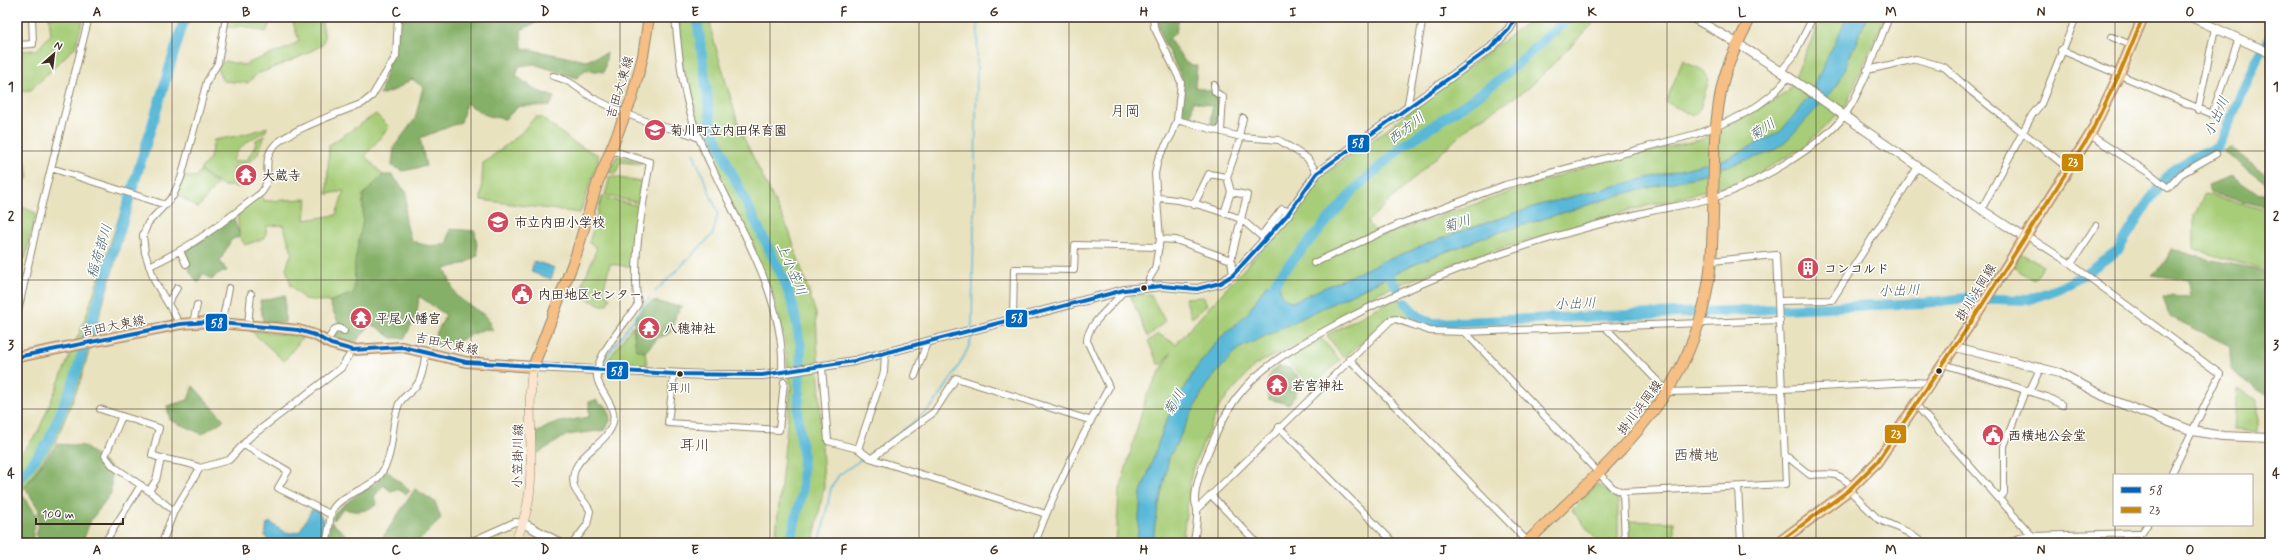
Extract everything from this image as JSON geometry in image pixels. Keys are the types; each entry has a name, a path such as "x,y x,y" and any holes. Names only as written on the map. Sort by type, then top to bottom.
{"main road":[{"name":"吉田大東線","path":"17,357 70,346 96,343 180,324 193,323 248,325 298,330 353,350 402,347 426,351 466,362 534,367 576,255 597,184 626,114 636,84 649,17"},
{"name":"掛川浜岡線","path":"1528,543 1639,431 1668,392 1682,366 1704,307 1711,261 1717,128 1724,77 1738,42 1751,17"},
{"name":"掛川浜岡線","path":"1778,543 1850,488 1877,462 1955,347 2090,135 2119,75 2143,17"},
{"name":"小笠掛川線","path":"514,543 523,524 530,489 530,403 534,367"}],"street":[{"path":"17,45 33,44 32,17"},
{"path":"17,316 89,17"},
{"path":"180,324 149,266 144,253 143,235 148,223 173,196 181,178 207,81 218,63 226,17"},
{"path":"149,266 180,251 216,229 261,193 266,187 269,179 267,168 269,156 273,148 278,143 297,131 363,103 372,96 396,56 398,17"},
{"path":"675,17 684,86 698,138 768,288 781,336 782,372"},
{"path":"1150,287 1149,279 1155,270 1160,247 1155,174 1158,159 1172,134 1177,120 1181,82 1154,27 1153,17"},
{"path":"1407,109 1423,17"},
{"path":"534,367 728,376 793,371 822,367 885,353 1124,290 1150,287 1197,289 1220,283 1233,276 1290,212 1317,173 1491,48 1509,29 1516,17"},
{"path":"1314,263 1400,224 1498,187 1623,152 1717,128 1743,116 1760,105 1781,87 1793,57 1808,31 1813,17"},
{"path":"1194,543 1198,508 1195,501 1200,473 1228,410 1238,395 1286,352 1354,314 1483,259 1580,229 1714,198 1750,183 1810,147 1843,115 1867,70 1889,17"},
{"path":"1981,210 2022,133 2041,104 2061,50 2076,17"},
{"path":"2191,17 2269,52"},
{"path":"1696,18 1738,42 1787,75 1981,210 2071,264 2088,278 2193,352 2220,374 2172,474"},
{"path":"2198,110 2215,28"},
{"path":"2112,37 2131,45"},
{"path":"2061,50 2198,110 2212,114 2239,38"},
{"path":"1867,70 1916,59 1944,67 2022,133 2069,169"},
{"path":"553,76 566,79 592,97 626,114 689,133 698,138"},
{"path":"1214,85 1215,92 1223,97 1221,131"},
{"path":"1224,213 1231,192 1227,177 1240,137 1243,118"},
{"path":"1177,120 1240,137 1279,140 1307,158 1317,173"},
{"path":"2090,135 2168,188 2181,174 2216,154"},
{"path":"573,543 587,525 590,511 574,486 573,470 578,462 600,441 613,424 614,416 597,377 597,370 601,356 638,304 635,287 643,203 650,162 610,150"},
{"path":"1779,301 1832,300 1918,167"},
{"path":"52,168 166,205"},
{"path":"1194,205 1209,174 1227,177"},
{"path":"1231,192 1247,195 1231,260 1233,276"},
{"path":"1157,198 1174,199 1194,205 1204,206 1224,213 1240,219 1261,236 1282,209 1290,212"},
{"path":"2071,264 2096,226"},
{"path":"1160,239 1176,240 1231,260"},
{"path":"1013,320 1014,269 1074,270 1075,245 1160,247"},
{"path":"180,251 186,264"},
{"path":"1465,332 1598,474 1613,488 1623,492 1786,484 1776,255 1711,261"},
{"path":"168,303 177,288"},
{"path":"222,324 229,288"},
{"path":"1035,543 1046,514 1089,420 1109,387 1087,341 1087,335 1091,327 1117,301 1124,290"},
{"path":"248,325 251,294"},
{"path":"193,323 197,305"},
{"path":"1198,508 1279,427 1391,320 1396,320 1430,331 1465,332 1606,328 1780,320"},
{"path":"327,341 335,329 339,328 344,331"},
{"path":"1606,328 1668,392 1782,389 1914,382 1930,383"},
{"path":"915,376 926,342"},
{"path":"1955,347 2041,367 2060,373 2109,398 2193,431 2223,436 2270,438"},
{"path":"100,409 159,428 152,455 161,459 185,462 200,468 229,460 250,437 341,368 353,350"},
{"path":"326,543 331,522 330,514 333,508 373,482 382,474 389,459 391,438 400,404 419,380 426,351"},
{"path":"858,449 884,372 885,353"},
{"path":"1349,359 1528,543"},
{"path":"1943,364 2027,392 2047,397 2062,405"},
{"path":"822,367 828,441 858,449 871,458 1046,514"},
{"path":"2000,499 2004,493 2004,446 2027,392 2041,367"},
{"path":"674,374 668,423 779,430 784,382"},
{"path":"871,458 934,412 956,378 1089,420"},
{"path":"1916,405 2039,543"},
{"path":"122,416 105,456 112,466 141,485 174,511"},
{"path":"1279,427 1394,543"},
{"path":"244,445 288,470 278,488 303,501 313,503 330,514"},
{"path":"1785,455 1810,475 1833,474 1842,476 1850,488 1878,519 1907,532 1923,543"},
{"path":"149,492 156,480 161,459"},
{"path":"162,543 174,511 200,468"},
{"path":"108,543 105,542 141,485"},
{"path":"1738,487 1741,543"},
{"path":"1623,492 1624,543"},
{"path":"1211,496 1258,543"},
{"path":"468,543 515,522 523,524 560,543"},
{"path":"2008,543 2019,538 2032,536 2142,533 2146,526"}],"green space":[{"path":"49,17 84,17 75,47 31,90 17,92 17,51 37,50 51,34"},
{"path":"225,17 247,17 249,23 265,23 272,17 321,17 325,38 322,45 298,58 257,74 248,83 223,81 217,68 225,61 243,65 290,47 299,41 293,22 279,19 270,23 266,32 243,26 229,28"},
{"path":"398,17 540,17 541,20 521,30 522,48 586,61 607,53 604,72 585,70 577,78 534,64 519,66 516,76 538,91 554,97 550,106 519,106 505,119 488,116 466,103 461,122 420,138 426,166 403,171 392,166 394,147 415,119 423,87 412,79 395,90 380,95 398,27"},
{"path":"679,17 710,17 712,34 740,130 789,231 816,314 824,487 813,543 775,543 791,387 784,337 773,295 707,150 682,63"},
{"path":"1157,17 1179,17 1176,32 1169,39 1186,63 1197,66 1195,87 1211,91 1220,99 1221,129 1211,129 1212,106 1193,101 1191,120 1181,119 1182,78 1162,39"},
{"path":"1534,17 1600,17 1530,87 1471,125 1367,222 1381,236 1599,162 1700,140 1788,92 1822,17 1885,17 1845,107 1804,147 1745,181 1616,214 1466,259 1380,292 1314,336 1255,365 1220,405 1192,470 1182,543 1116,543 1119,493 1146,397 1171,352 1162,364 1158,364 1148,341 1158,334 1176,344 1280,229 1324,175 1377,137"},
{"path":"1683,60 1704,71 1709,79 1700,109 1693,116 1666,102"},
{"path":"376,114 389,127 365,156 383,175 363,198 363,219 354,293 329,302 304,299 291,286 286,268 292,252 283,225 267,226 265,238 245,245 240,237 237,214 259,195 265,201 307,199 305,220 336,215 344,191 327,194 329,145"},
{"path":"535,117 542,118 574,143 598,155 598,161 580,213 481,200 483,162 485,162 521,133"},
{"path":"267,127 266,131 251,139 241,147 234,157 233,162 247,160 255,146 256,140 265,135 256,157 248,162 234,167 234,179 244,182 242,187 222,186 200,170 210,158 214,140 248,133"},
{"path":"17,142 23,152 29,177 20,185 17,184"},
{"path":"2231,147 2270,178 2270,186 2223,151"},
{"path":"617,156 642,161 641,164 620,162 616,174 609,172"},
{"path":"200,171 217,184 198,208 176,194 183,177 195,177"},
{"path":"383,175 392,175 407,193 405,219 411,240 429,246 437,245 447,243 450,229 475,231 478,255 466,263 445,269 456,296 487,317 493,331 484,329 459,341 430,345 446,315 419,296 417,313 405,338 392,338 377,327 370,325 355,343 333,336 339,324 329,302 354,293 355,261 363,219 363,195"},
{"path":"610,176 641,182 638,203 605,195"},
{"path":"2232,176 2259,195 2270,192 2270,208 2210,193 2208,185"},
{"path":"2205,194 2270,211 2270,272 2194,249 2194,215"},
{"path":"602,197 639,206 632,267 610,264 603,291 610,298 607,305 601,305 578,295 597,248 589,243"},
{"path":"134,198 80,382 55,443 17,498 17,459 38,432 85,319 124,202"},
{"path":"17,205 36,213 25,259 17,256"},
{"path":"233,217 240,236 231,240 220,261 227,271 217,274 212,280 203,273 198,283 190,272 184,253"},
{"path":"2172,248 2195,256 2254,269 2266,273 2270,279 2270,396 2258,390 2230,369 2230,346 2169,316 2163,296 2190,297 2188,280 2152,275 2167,261"},
{"path":"2020,253 2043,266 2034,280 2013,267"},
{"path":"1150,294 1165,321 1148,337 1130,295"},
{"path":"285,295 285,323 263,322 260,301"},
{"path":"1204,297 1207,305 1192,318 1185,298"},
{"path":"1397,297 1418,326 1391,320 1343,358 1327,335"},
{"path":"653,301 682,307 676,314 671,333 658,338 645,352 636,349 634,327 637,316"},
{"path":"633,325 636,349 645,352 647,366 606,363"},
{"path":"250,330 303,337 284,361"},
{"path":"1321,338 1340,360 1313,387 1283,358"},
{"path":"1278,366 1290,368 1300,378 1296,395 1289,404 1268,399 1267,381"},
{"path":"193,386 224,420 202,434 170,420 167,406 188,400"},
{"path":"2237,388 2257,400 2257,432 2234,430"},
{"path":"596,400 601,405 605,405 609,411 610,421 605,430 567,435 535,455 536,433 554,423 589,417 589,402"},
{"path":"57,444 84,446 111,468 111,493 91,520 82,543 36,543 39,510 25,487"},
{"path":"386,470 410,491 407,494 397,489 391,491 383,485 374,497 377,504 361,511 353,511 344,508 333,520 334,513 359,493 376,484"},
{"path":"1597,484 1618,499 1618,543 1599,543 1572,510"},
{"path":"415,489 435,502 441,519 418,542 379,543"},
{"path":"21,493 36,514 32,542 34,543 17,543 17,498"},
{"path":"1629,521 1674,522 1674,543 1630,543"},
{"path":"331,522 353,541 351,543 326,543"}],"water":[{"path":"1847,17 1867,17 1837,86 1794,133 1775,151 1691,178 1627,193 1491,235 1416,263 1238,349 1206,385 1169,458 1155,524 1153,543 1137,543 1141,493 1166,421 1196,368 1218,340 1247,314 1266,285 1279,285 1282,296 1292,302 1384,261 1453,234 1539,205 1728,158 1781,131 1808,98"},
{"path":"534,261 555,268 551,279 531,272"},
{"path":"312,509 318,511 326,526 324,537 317,539 316,543 271,543 265,536 267,524 270,522 284,532 291,533 300,531"}],"waterway":[{"name":"稲荷部川","path":"17,483 48,442 74,380 185,17"},
{"name":"上小笠川","path":"697,17 711,124 728,165 783,278 793,305 801,348 798,416 803,454 802,493 790,543"},
{"path":"972,327 978,17"},
{"name":"西方川","path":"1267,296 1281,274 1356,188 1403,146 1476,97 1507,73 1570,17"},
{"name":"小出川","path":"1405,303 1422,319 1435,323 1925,303 1966,298 2028,300 2062,287 2089,271 2118,250 2148,202 2170,173 2196,155 2218,148 2256,61 2270,38"},
{"path":"655,292 713,234 718,213 693,152"},
{"name":"小出川","path":"1383,265 1397,288"},
{"path":"603,361 650,297"},
{"path":"869,454 914,422 928,410 947,385 961,361 971,340 972,333"},
{"path":"820,543 831,488 839,475 866,456"}],"transit line":[{"name":"58","path":"17,357 180,324 209,322 298,330 315,335 331,344 353,350 402,347 466,362 674,374 762,375 854,361 1124,290 1162,286 1197,289 1220,283 1233,275 1288,214 1317,173 1491,48 1509,29 1516,17"},
{"name":"23","path":"1778,543 1849,490 1877,462 1970,324 2090,135 2119,75 2143,17"}],"place":[{"name":"菊川町立内田保育園","path":"655,130"},
{"name":"大蔵寺","path":"246,175"},
{"name":"市立内田小学校","path":"498,222"},
{"name":"コンコルド","path":"1808,268"},
{"name":"内田地区センター","path":"522,294"},
{"name":"平尾八幡宮","path":"361,318"},
{"name":"八穂神社","path":"649,328"},
{"name":"耳川","path":"680,374"},
{"name":"若宮神社","path":"1277,385"},
{"name":"西横地公会堂","path":"1993,435"}],"district":[{"name":"月岡","path":"1125,111"},
{"name":"耳川","path":"695,445"},
{"name":"西横地","path":"1696,455"}],"water label":[{"name":"菊川","path":"1762,129"},
{"name":"菊川","path":"1457,223"},
{"name":"菊川","path":"1174,402"}]}
